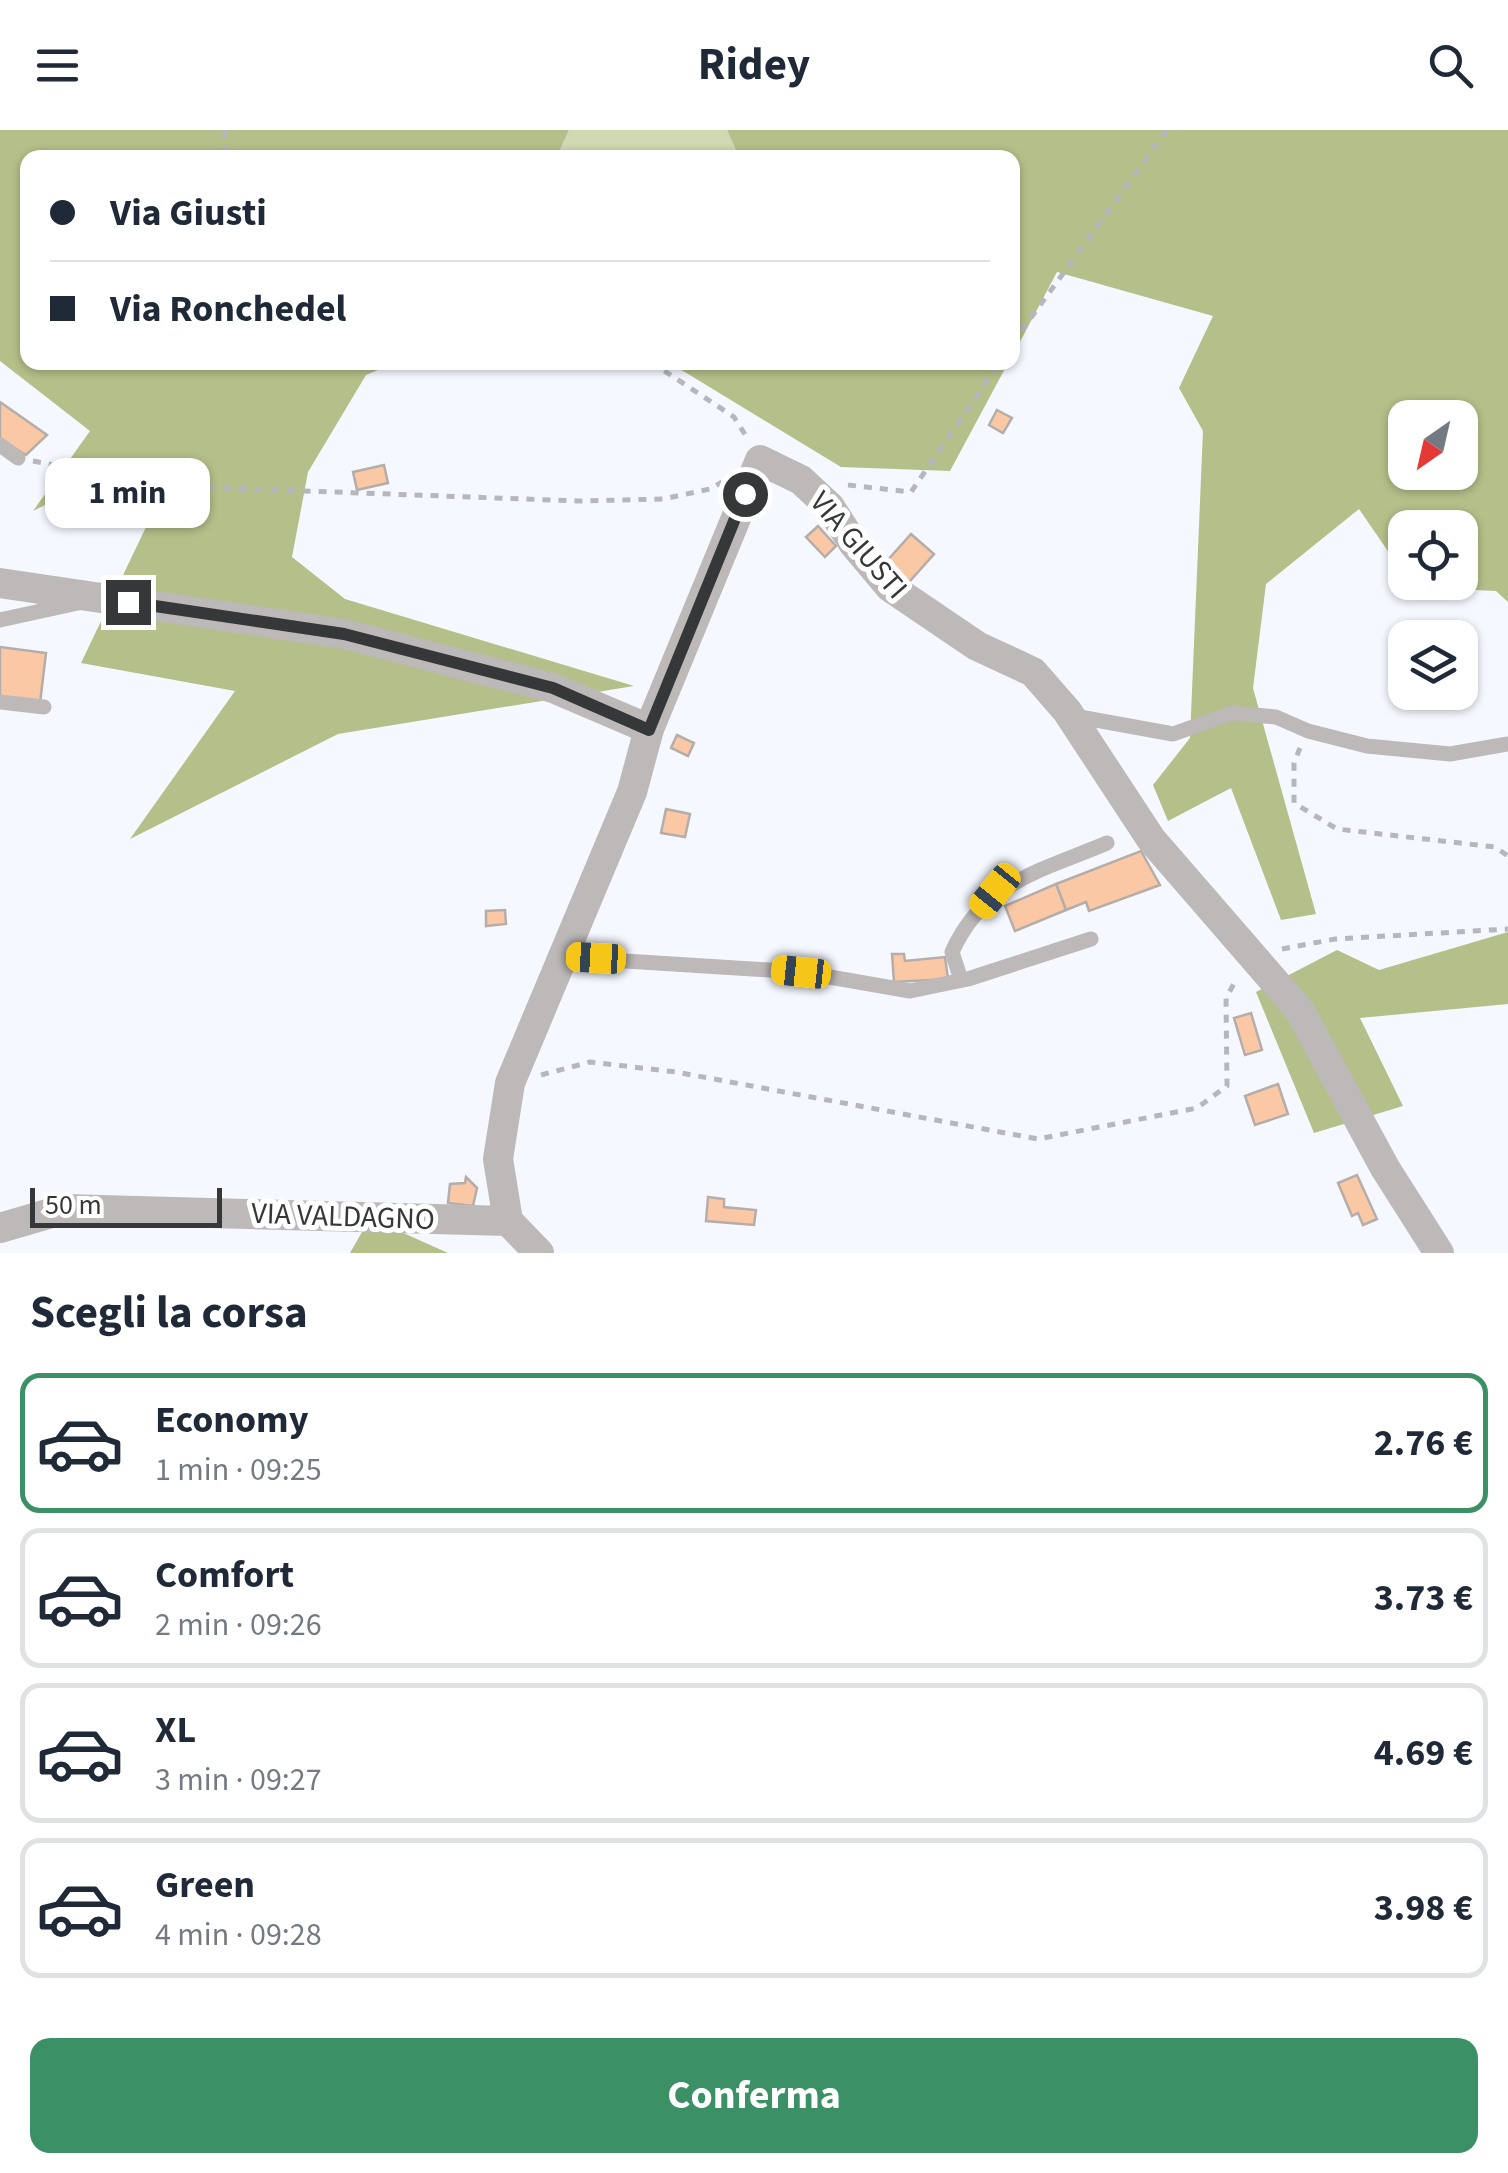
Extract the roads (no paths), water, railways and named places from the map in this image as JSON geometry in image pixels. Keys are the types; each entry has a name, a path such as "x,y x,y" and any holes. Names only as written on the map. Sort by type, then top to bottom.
{"street":[{"name":"VIA GIUSTI","path":"649,730 760,460 800,480 830,507 852,544 890,587 976,646 1032,672 1070,715 1151,839 1300,1011 1385,1168 1439,1253"},
{"path":"2,582 344,634 553,688 649,730 632,792 510,1083 498,1158 508,1221 539,1253"},
{"name":"VIA VALDAGNO","path":"0,1228 65,1209 508,1221"}],"lane":[{"path":"0,445 18,458"},
{"path":"0,620 102,598"},
{"path":"0,702 44,707"},
{"path":"1070,715 1172,734 1232,714 1276,716 1308,731 1367,746 1450,754 1508,744"},
{"path":"961,980 952,952 959,935 995,891 1107,844"},
{"path":"562,957 784,971 910,991 961,980 1091,939"}]}
